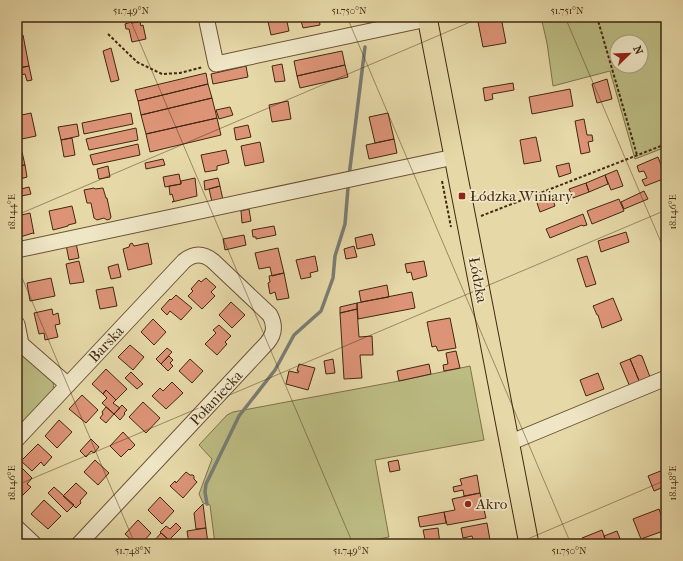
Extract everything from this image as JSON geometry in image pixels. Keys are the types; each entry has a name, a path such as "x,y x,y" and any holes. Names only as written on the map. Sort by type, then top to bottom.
{"main road":[{"name":"Łódzka","path":"427,18 529,544"}],"street":[{"path":"206,17 216,64 427,18"},
{"path":"17,250 454,158"},
{"name":"Barska","path":"17,438 184,261 198,254"},
{"name":"Połaniecka","path":"79,544 271,338 274,326 270,315 213,260 198,254"},
{"path":"17,324 19,344 68,385"},
{"path":"509,443 666,378"},
{"path":"17,528 34,544"}],"path":[{"path":"597,17 636,155"},
{"path":"108,34 137,62 162,74 180,73 216,64"},
{"path":"466,221 666,144"}],"green space":[{"path":"541,17 666,17 666,147 635,159 611,74 649,74 649,34 609,34 609,71 553,86 547,43"},
{"path":"17,353 31,360 41,368 52,380 54,386 52,392 17,430"},
{"path":"470,366 484,440 375,460 389,537 354,544 215,544 210,505 203,503 199,494 212,459 199,445 227,415 233,412"}],"building":[{"path":"267,17 286,17 289,31 271,35"},
{"path":"300,17 319,17 320,25 303,28"},
{"path":"477,17 501,17 506,43 483,47"},
{"path":"140,22 141,26 143,25 146,39 132,42 129,29 126,29 125,24"},
{"path":"23,35 29,66 18,68 17,62 20,62 19,56 17,57 17,37"},
{"path":"111,48 119,80 111,82 103,51"},
{"path":"342,51 345,65 297,76 294,61"},
{"path":"282,64 285,81 275,82 272,66"},
{"path":"345,65 348,77 300,88 297,76"},
{"path":"29,66 32,80 27,81 25,74 20,75 19,68"},
{"path":"246,66 248,77 213,84 211,74"},
{"path":"206,73 208,84 138,101 135,90"},
{"path":"607,79 612,99 597,103 592,84"},
{"path":"513,83 514,90 492,94 493,99 485,101 483,88"},
{"path":"208,84 212,98 141,115 138,101"},
{"path":"570,89 573,106 532,114 529,97"},
{"path":"212,98 217,118 146,134 141,115"},
{"path":"288,101 291,119 272,122 269,105"},
{"path":"230,107 233,115 219,119 216,110"},
{"path":"31,113 36,136 17,140 17,116"},
{"path":"131,113 133,124 84,134 82,123"},
{"path":"388,113 394,139 375,143 369,117"},
{"path":"217,118 221,135 150,152 146,134"},
{"path":"584,119 587,135 592,135 593,141 588,142 590,152 581,154 575,121"},
{"path":"77,124 79,136 61,140 58,127"},
{"path":"248,125 251,137 236,140 234,128"},
{"path":"136,128 138,140 89,150 86,139"},
{"path":"536,137 541,161 524,164 520,140"},
{"path":"72,138 75,155 64,157 61,140"},
{"path":"394,139 397,153 369,159 366,145"},
{"path":"260,142 264,162 245,166 241,146"},
{"path":"138,144 140,155 93,165 90,155"},
{"path":"226,150 229,163 217,166 217,170 205,172 201,155"},
{"path":"22,152 25,165 17,166 17,153"},
{"path":"658,157 666,178 645,186 642,180 647,178 644,171 639,172 637,166"},
{"path":"163,159 165,165 146,169 145,163"},
{"path":"569,163 571,173 559,177 556,166"},
{"path":"25,165 27,177 17,180 17,166"},
{"path":"108,166 110,177 99,179 97,169"},
{"path":"617,170 623,186 611,190 605,175"},
{"path":"179,174 181,184 165,187 163,177"},
{"path":"605,175 608,184 589,192 586,183"},
{"path":"195,178 197,196 172,202 174,201 172,194 170,195 169,186 181,184 181,181"},
{"path":"218,178 220,186 205,190 204,181"},
{"path":"586,183 589,192 573,198 569,189"},
{"path":"220,186 223,200 212,202 209,189"},
{"path":"29,187 31,194 17,197 17,190"},
{"path":"103,188 107,198 111,217 110,219 107,220 104,218 97,220 94,218 91,203 87,203 84,190"},
{"path":"644,191 648,199 624,209 621,202"},
{"path":"552,197 555,206 540,212 537,203"},
{"path":"619,199 624,211 592,224 587,211"},
{"path":"72,206 76,223 53,230 49,211"},
{"path":"249,209 251,221 242,223 241,211"},
{"path":"30,213 34,234 33,233 17,238 17,216"},
{"path":"583,214 587,225 582,225 550,238 546,229"},
{"path":"274,226 276,235 256,239 256,237 253,237 252,230"},
{"path":"626,232 629,242 601,252 598,241"},
{"path":"372,234 375,245 357,249 355,238"},
{"path":"244,235 246,245 225,250 223,239"},
{"path":"76,243 79,258 69,260 66,245"},
{"path":"132,243 134,246 148,243 152,264 128,270 123,249 129,247"},
{"path":"354,246 357,257 346,259 344,249"},
{"path":"278,248 284,273 272,276 270,267 259,269 255,253"},
{"path":"315,256 318,271 310,273 311,277 301,279 296,260"},
{"path":"587,256 596,284 586,287 577,259"},
{"path":"79,261 84,282 70,284 66,264"},
{"path":"424,261 427,276 413,280 411,272 407,273 405,264"},
{"path":"118,264 121,277 111,279 108,267"},
{"path":"284,273 289,298 277,300 275,292 270,294 268,283 270,282 269,276"},
{"path":"51,278 55,296 30,301 27,283"},
{"path":"206,278 216,287 211,292 215,296 202,309 188,296 193,291 191,289 199,280 201,282"},
{"path":"387,285 389,297 361,302 359,291"},
{"path":"113,287 117,306 100,309 96,290"},
{"path":"412,292 415,308 358,319 357,303"},
{"path":"176,295 192,308 181,320 170,311 167,315 161,309"},
{"path":"613,298 622,320 602,328 598,315 593,306"},
{"path":"231,302 245,315 232,328 219,315"},
{"path":"357,303 357,309 340,313 340,307"},
{"path":"52,309 53,315 58,313 60,324 55,325 58,337 45,340 44,333 39,334 34,313"},
{"path":"357,309 359,337 372,336 373,355 360,355 362,378 344,379 340,313"},
{"path":"450,318 456,348 438,351 436,346 432,347 427,322"},
{"path":"153,319 166,332 154,345 141,332"},
{"path":"219,325 231,336 225,342 227,344 217,355 205,344 216,333 213,330"},
{"path":"130,345 144,357 133,370 118,357"},
{"path":"167,348 172,352 161,364 156,359"},
{"path":"456,351 460,368 444,371 443,365 448,364 446,353"},
{"path":"639,355 642,356 650,377 640,383 630,359"},
{"path":"169,356 173,360 170,363 173,366 168,371 161,364"},
{"path":"190,359 203,371 192,383 179,371"},
{"path":"333,359 335,373 326,374 324,361"},
{"path":"630,359 640,383 630,387 620,363"},
{"path":"299,364 315,368 308,390 286,384 289,371 298,373 299,371 297,371"},
{"path":"429,364 431,374 399,381 397,371"},
{"path":"106,369 127,389 116,400 106,390 103,394 92,384"},
{"path":"131,372 143,384 137,389 125,378"},
{"path":"598,373 604,389 586,396 580,380"},
{"path":"172,382 183,393 166,409 152,396 160,388 163,391"},
{"path":"106,390 116,400 113,403 120,408 114,414 102,403 107,398 103,394"},
{"path":"82,395 98,410 86,423 69,409"},
{"path":"143,402 160,418 146,433 129,417"},
{"path":"122,405 127,410 120,420 114,414"},
{"path":"106,407 114,414 106,423 100,418"},
{"path":"59,420 72,432 57,448 45,436"},
{"path":"123,432 135,445 121,457 110,446"},
{"path":"91,439 99,447 94,453 91,451 86,457 80,451"},
{"path":"38,444 52,457 44,466 41,462 32,471 21,461"},
{"path":"95,460 109,473 98,485 84,472"},
{"path":"398,460 400,470 390,472 388,462"},
{"path":"21,467 32,478 27,484 31,487 18,500 17,471"},
{"path":"663,470 666,479 666,486 654,491 648,476"},
{"path":"186,472 193,475 197,482 183,498 170,486 175,481 176,483"},
{"path":"477,475 480,493 464,496 463,490 454,492 453,487 462,485 460,479"},
{"path":"76,483 87,493 76,508 63,496"},
{"path":"54,487 74,505 67,512 48,493"},
{"name":"Akro","path":"480,493 486,518 447,525 444,512 455,510 452,499"},
{"path":"160,497 174,511 162,524 148,510"},
{"path":"44,500 61,516 48,529 31,514"},
{"path":"203,504 206,528 196,529 194,513"},
{"path":"659,509 666,530 641,539 633,519"},
{"path":"444,512 446,523 420,527 418,517"},
{"path":"138,520 151,533 141,544 136,544 125,534"},
{"path":"176,523 181,528 169,540 160,532 166,526 170,529"},
{"path":"487,523 490,540 474,543 472,536 463,538 461,528"},
{"path":"206,528 208,544 189,544 187,531"},
{"path":"438,528 440,544 426,544 423,530"},
{"path":"602,530 607,544 584,544 582,538"},
{"path":"617,531 622,544 607,544 604,536"},
{"path":"161,533 169,540 165,544 157,544 154,541"}],"waterway":[{"path":"369,24 371,17"},
{"path":"349,176 365,47"},
{"path":"207,504 205,492 206,484 239,416 275,370 294,335 321,311 333,278 335,256 345,224 348,188"}],"place":[{"name":"Łódzka Winiary","path":"462,196"},
{"name":"Akro","path":"468,504"}]}
